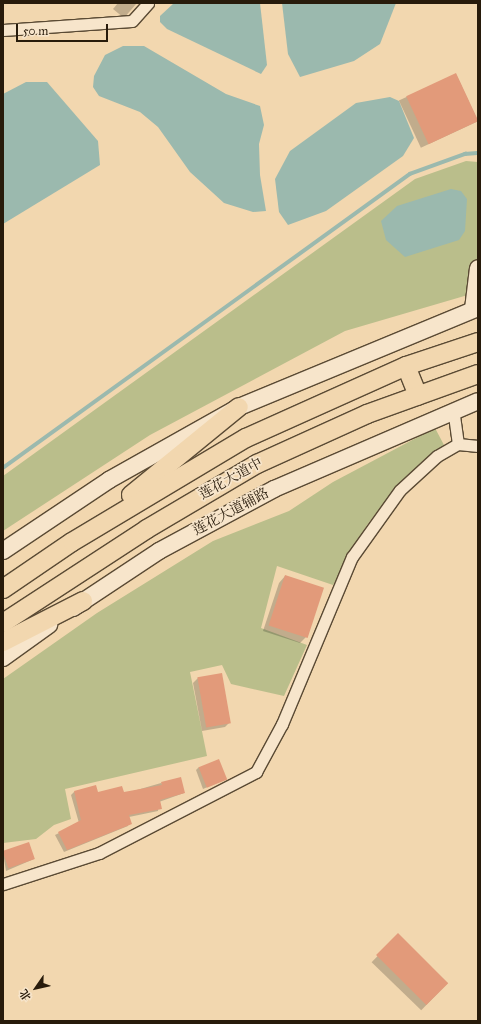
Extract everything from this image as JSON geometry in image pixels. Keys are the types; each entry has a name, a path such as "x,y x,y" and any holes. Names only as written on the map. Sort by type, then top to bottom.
{"main road":[{"name":"莲花大道中","path":"3,589 72,542 246,438 406,366 478,342"},
{"path":"406,366 418,396"},
{"name":"莲花大道中","path":"3,623 147,529 250,468 315,436 478,374"},
{"path":"72,542 239,407"},
{"path":"3,642 83,601"}],"street":[{"path":"3,30 132,21 148,3"},
{"path":"3,551 109,480 239,407 476,309 478,268"},
{"name":"莲花大道辅路","path":"3,658 83,601 219,517 319,468 453,409 478,401"},
{"path":"453,409 458,444"},
{"path":"3,884 99,854 256,772 282,724 352,558 400,490 437,456 458,444 478,446"}],"green space":[{"path":"466,161 478,162 478,292 345,331 150,435 3,531 3,476 415,179"},
{"path":"435,428 444,445 396,487 367,525 333,585 277,566 261,628 307,645 284,696 231,684 222,665 190,672 207,756 65,789 71,819 54,825 36,839 3,843 3,679 97,613 213,541 289,511 333,482"}],"water":[{"path":"174,3 260,3 267,65 261,74 167,29 160,22 160,16"},
{"path":"282,3 396,3 380,44 354,61 300,77 288,54"},
{"path":"123,46 144,46 226,94 260,106 264,125 259,144 260,175 266,211 253,212 224,203 190,172 158,127 140,112 99,96 93,87 94,76 105,55"},
{"path":"26,82 47,82 98,141 100,165 3,224 3,94"},
{"path":"390,97 399,101 414,138 403,156 326,211 288,225 279,212 275,179 290,151 356,103"},
{"path":"451,189 461,191 467,199 465,231 459,240 405,257 386,240 381,221 397,206"}],"building":[{"path":"456,73 478,121 429,144 406,96"},
{"path":"285,575 324,588 308,638 269,625"},
{"path":"222,673 231,723 206,728 197,677"},
{"path":"219,759 227,779 207,788 199,767"},
{"path":"181,777 185,793 160,800 162,809 129,815 132,824 67,850 58,832 81,820 74,791 96,785 98,792 122,786 124,792 162,785 161,782"},
{"path":"29,842 35,859 8,868 3,851"},
{"path":"398,933 448,983 426,1005 376,955"}],"waterway":[{"path":"3,468 410,174 465,154 477,153"}]}
